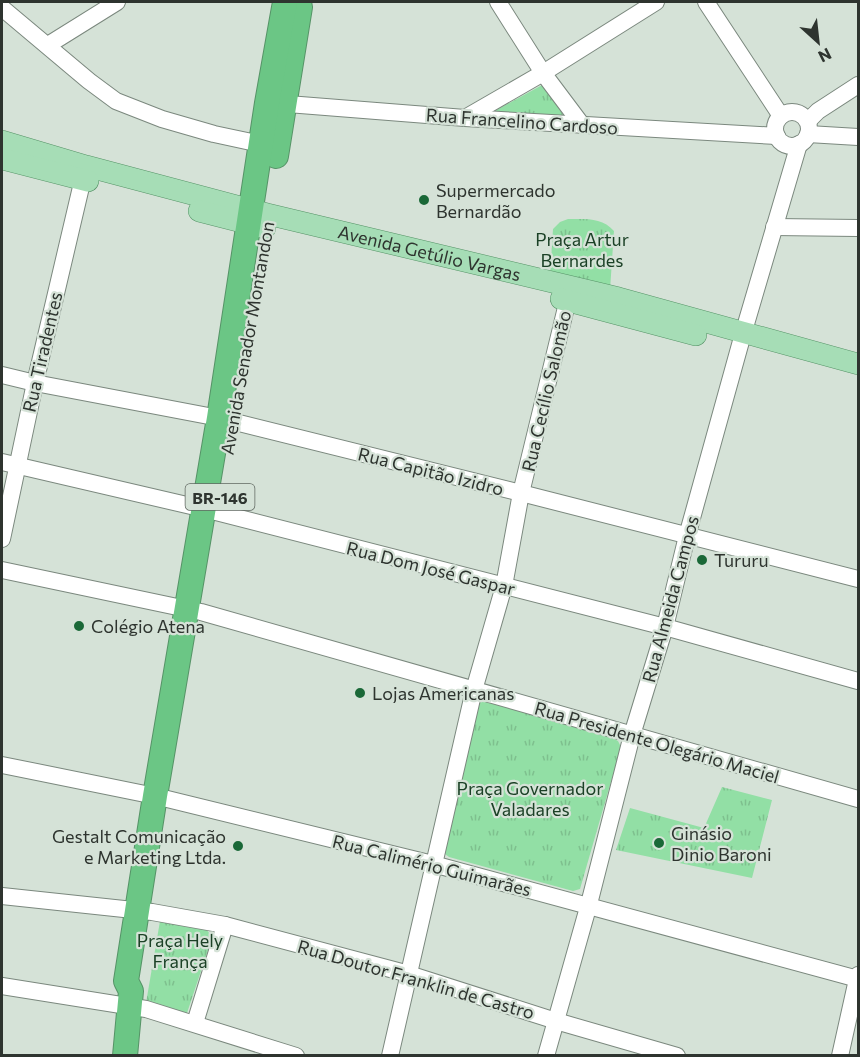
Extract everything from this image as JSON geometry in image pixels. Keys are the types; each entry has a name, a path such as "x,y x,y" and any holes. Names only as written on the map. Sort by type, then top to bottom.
{"highway":[{"name":"Avenida Senador Montandon","path":"276,104 285,2"},
{"name":"Avenida Senador Montandon","path":"125,1056 126,1000 139,975 145,911 162,799 226,421 269,145 276,104 301,2"}],"main road":[{"name":"Avenida Getúlio Vargas","path":"2,141 84,173"},
{"name":"Avenida Getúlio Vargas","path":"2,159 84,173 259,219 569,294 741,340 858,378"},
{"name":"Avenida Getúlio Vargas","path":"741,340 858,364"}],"street":[{"path":"48,45 117,2"},
{"path":"498,2 543,73 582,125"},
{"path":"465,118 543,73 656,2"},
{"path":"706,2 781,116"},
{"path":"2,8 116,101 162,119 214,134 269,145"},
{"path":"805,133 805,117 796,112 785,113 775,125 779,140 789,145 805,133 818,111 858,85"},
{"name":"Rua Francelino Cardoso","path":"276,104 465,118 777,136"},
{"path":"805,133 858,137"},
{"name":"Rua Almeida Campos","path":"546,1056 589,904 632,735 665,627 687,536 741,340 774,227 805,133"},
{"name":"Rua Tiradentes","path":"2,539 10,464 35,383 84,173"},
{"path":"774,227 858,228"},
{"name":"Rua Cecílio Salomão","path":"390,1056 474,690 504,586 521,493 569,294"},
{"name":"Rua Capitão Izidro","path":"2,375 226,421 858,579"},
{"name":"Rua Dom José Gaspar","path":"10,464 211,511 665,627 858,681"},
{"name":"Rua Presidente Olegário Maciel","path":"2,570 194,611 858,799"},
{"name":"Rua Calimério Guimarães","path":"2,765 162,799 433,864 858,977"},
{"name":"Rua Doutor Franklin de Castro","path":"2,896 145,911 225,925 409,974 556,1021 677,1056"},
{"path":"195,1023 225,925"},
{"path":"840,1056 858,977"},
{"path":"2,986 126,1000 296,1056"}],"green space":[{"path":"544,84 565,118 491,113"},
{"name":"Praça Artur Bernardes","path":"568,219 599,221 614,231 610,290 550,277 553,229 560,222"},
{"name":"Praça Governador Valadares","path":"483,701 609,736 618,741 621,747 580,889 573,891 445,854 478,703"},
{"path":"722,787 772,800 752,878 616,850 630,808 704,828"},
{"name":"Praça Hely França","path":"160,921 206,929 210,934 209,947 186,1016 146,1003"}],"place":[{"name":"Supermercado Bernardão","path":"424,200"},
{"name":"Tururu","path":"702,560"},
{"name":"Colégio Atena","path":"79,626"},
{"name":"Lojas Americanas","path":"360,693"},
{"name":"Ginásio Dinio Baroni","path":"659,843"},
{"name":"Gestalt Comunicação e Marketing Ltda.","path":"238,846"}]}
